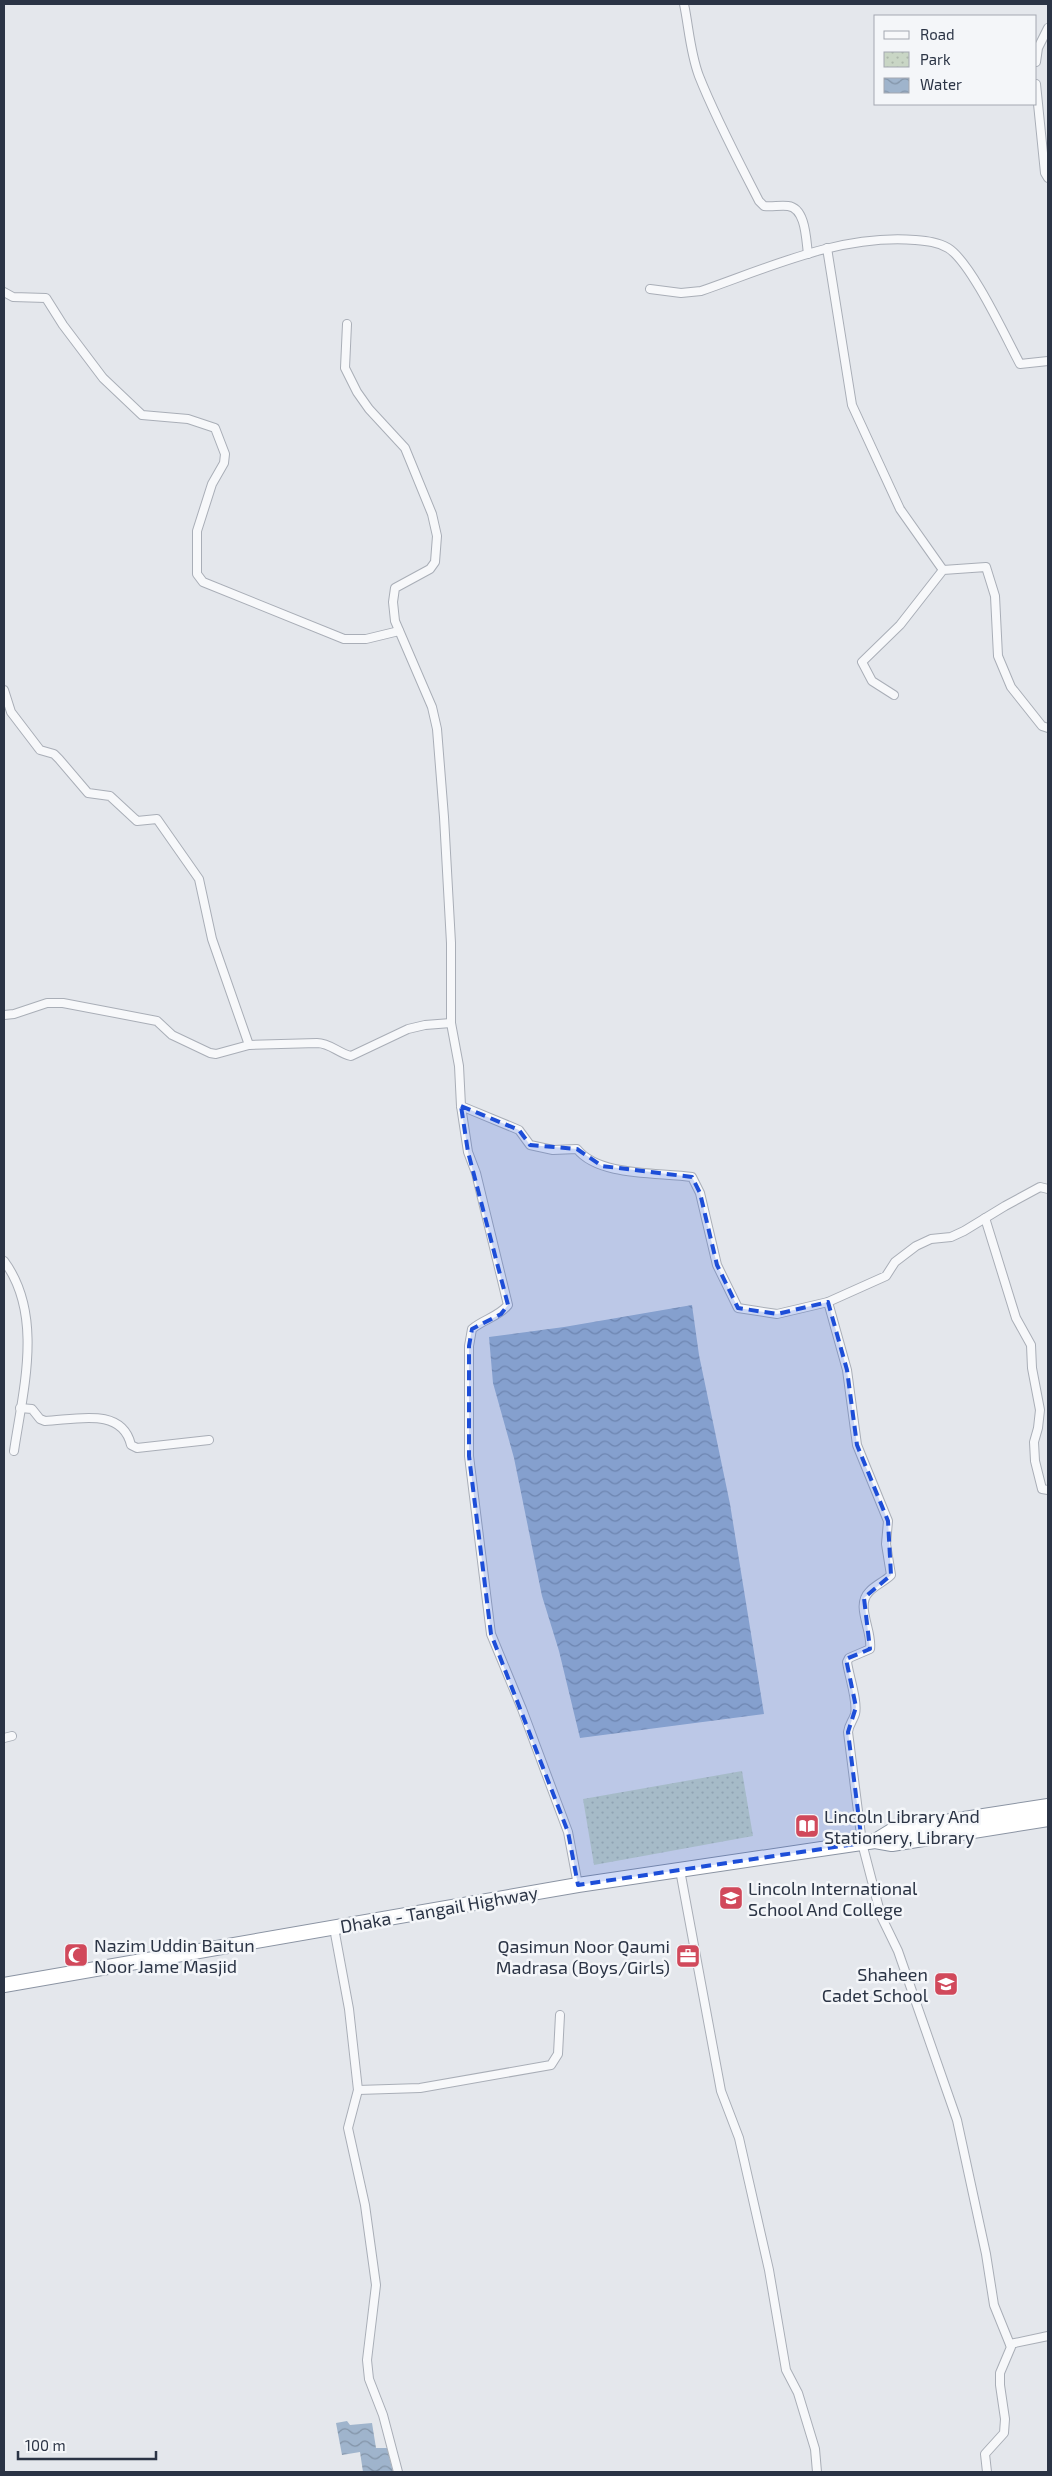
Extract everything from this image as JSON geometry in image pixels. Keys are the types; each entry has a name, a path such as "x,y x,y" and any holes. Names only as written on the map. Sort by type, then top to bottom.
{"highway":[{"name":"Dhaka - Tangail Highway","path":"869,1842 893,1830 1048,1806"},
{"name":"Dhaka - Tangail Highway","path":"4,1985 578,1885 869,1842 892,1844 1048,1819"}],"street":[{"path":"684,4 690,43 699,74 746,176 759,202 764,206 791,206 798,210 802,220 808,254"},
{"path":"1037,55 1038,48 1048,28"},
{"path":"1037,94 1045,173 1048,178"},
{"path":"650,289 681,293 701,291 827,248 890,238 934,242 949,248 963,264 981,292 1020,364 1048,361"},
{"path":"827,248 852,405 900,509 943,570"},
{"path":"4,292 13,297 46,298 63,325 103,378 142,415 188,419 215,428 224,454 224,463 212,484 198,531 197,574 204,582 344,639 366,639 399,631"},
{"path":"347,324 345,368 357,392 369,409 406,448 432,514 437,536 435,562 430,570 395,588 393,602 395,622 432,707 437,729 451,943 451,1023 459,1066 461,1106 468,1152 476,1173 508,1305 501,1314 480,1322 472,1329 469,1346 469,1456 491,1634 522,1709 568,1832 578,1885"},
{"path":"894,695 872,681 862,662 900,625 943,570 986,567 995,596 998,656 1011,688 1042,726 1048,728"},
{"path":"4,690 11,712 40,750 54,754 88,793 110,796 132,819 137,821 152,818 157,819 161,824 199,879 212,939 249,1044"},
{"path":"4,717 11,712"},
{"path":"4,1015 14,1014 47,1003 63,1002 157,1021 172,1035 216,1054 249,1044 324,1043 341,1054 351,1056 408,1029 424,1025 451,1023"},
{"path":"461,1106 519,1130 530,1145 553,1150 577,1149 583,1157 602,1166 652,1174 692,1177 700,1193 717,1265 738,1308 777,1314 828,1302 886,1276 895,1262 916,1246 931,1239 951,1237 1040,1187 1048,1189"},
{"path":"986,1218 1016,1318 1031,1345 1032,1368 1040,1410 1034,1442 1035,1461 1042,1489 1048,1490"},
{"path":"4,1261 22,1296 28,1324 14,1451"},
{"path":"828,1302 847,1370 857,1445 888,1521 886,1544 891,1575 869,1591 864,1598 863,1606 871,1641 870,1649 849,1658 847,1662 856,1708 855,1716 849,1724 848,1732 881,1916 898,1951 957,2120 981,2228 994,2305 1011,2347 1000,2372 1005,2418 1004,2433 986,2454 987,2472"},
{"path":"20,1408 32,1409 40,1419 45,1421 90,1416 107,1420 127,1431 131,1445 137,1448 209,1440"},
{"path":"680,1870 721,2091 739,2138 773,2287 786,2370 798,2393 815,2449 817,2472"},
{"path":"334,1928 350,2009 358,2090 348,2128 365,2205 376,2285 366,2360 369,2379 382,2415 398,2472"},
{"path":"358,2090 420,2088 551,2065 558,2054 560,2015"},
{"path":"1010,2344 1048,2336"}],"highlighted area":[{"path":"461,1106 519,1130 530,1145 577,1149 602,1166 692,1177 700,1193 717,1265 738,1308 777,1314 828,1302 847,1370 857,1445 888,1521 891,1575 864,1598 870,1649 846,1659 856,1707 848,1732 862,1843 578,1885 568,1832 491,1634 469,1456 469,1346 472,1329 501,1314 508,1305 468,1152"}],"green space":[{"path":"742,1771 753,1836 594,1865 583,1799"}],"water":[{"path":"692,1305 699,1355 730,1504 764,1714 580,1738 559,1651 542,1596 514,1458 493,1383 489,1337 564,1327"},
{"path":"347,2421 350,2425 372,2423 376,2448 387,2448 393,2472 363,2472 360,2452 342,2455 336,2423"}],"place":[{"name":"Lincoln Library And Stationery, Library","path":"807,1826"},
{"name":"Lincoln International School And College","path":"731,1898"},
{"name":"Nazim Uddin Baitun Noor Jame Masjid","path":"76,1955"},
{"name":"Qasimun Noor Qaumi Madrasa (Boys/Girls)","path":"688,1956"},
{"name":"Shaheen Cadet School","path":"946,1984"}]}
